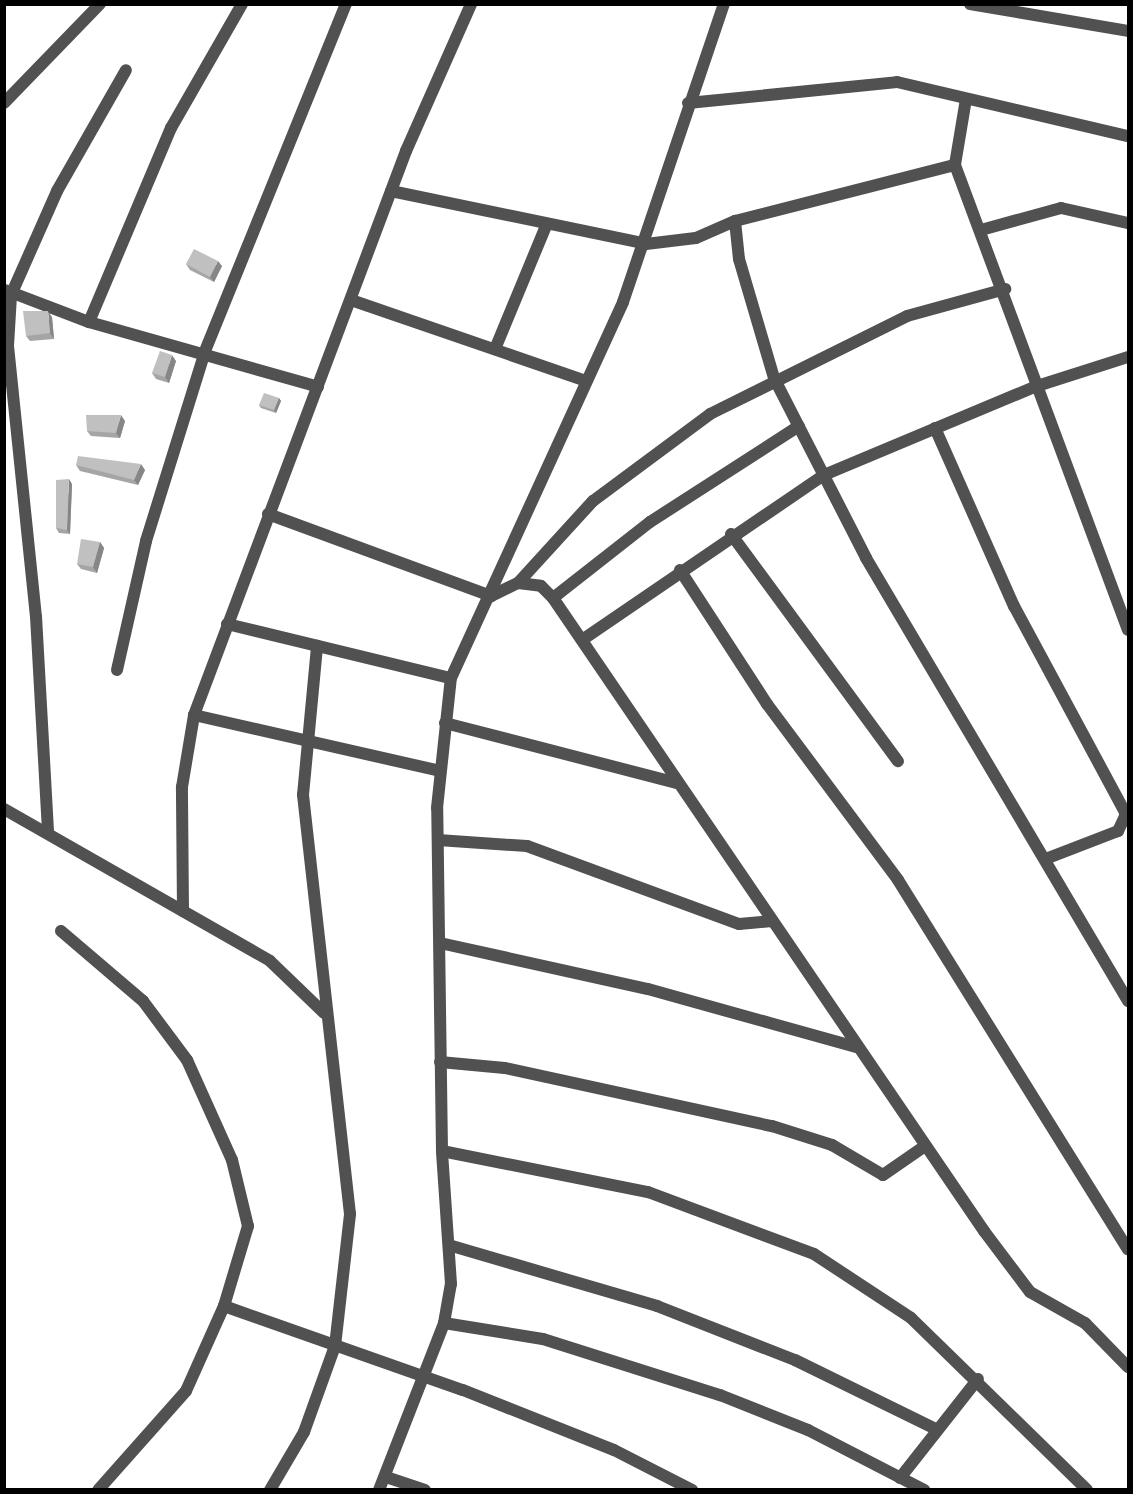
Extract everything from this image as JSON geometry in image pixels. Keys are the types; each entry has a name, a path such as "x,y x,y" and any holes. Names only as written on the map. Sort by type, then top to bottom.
{"street":[{"path":"4,103 100,4"},
{"path":"89,322 171,128 242,4"},
{"path":"117,670 146,541 205,351 346,4"},
{"path":"183,910 182,787 194,715 391,191 471,4"},
{"path":"380,1490 444,1323 452,1246 442,1151 437,770 451,678 491,596 646,244 688,104 724,4"},
{"path":"970,4 1128,31"},
{"path":"48,831 36,617 8,346 8,293 52,200 126,70"},
{"path":"688,104 897,82 1128,136"},
{"path":"966,99 955,165 1005,289 1034,387 1128,630"},
{"path":"391,191 546,226 646,244 696,238 735,221 955,165"},
{"path":"981,230 1061,208 1128,223"},
{"path":"735,221 742,268 774,378 866,558 1048,858 1128,1001"},
{"path":"495,349 546,226"},
{"path":"268,514 491,596 518,583 593,501 710,414 774,378 907,316 1005,289"},
{"path":"8,293 89,322 205,351 318,387"},
{"path":"351,300 586,381"},
{"path":"582,640 731,534 824,475 1034,387 1128,357"},
{"path":"554,598 650,522 799,426"},
{"path":"935,428 1014,606 1126,814 1118,831 1048,858"},
{"path":"731,534 898,761"},
{"path":"680,570 767,704 898,880 1128,1249"},
{"path":"518,583 540,586 554,598 856,1047 1030,1292 1085,1323 1128,1367"},
{"path":"227,624 451,678"},
{"path":"270,1490 304,1431 335,1346 350,1214 324,1013 303,795 317,646"},
{"path":"194,715 437,770"},
{"path":"445,723 677,783"},
{"path":"4,809 48,831 270,961 324,1013"},
{"path":"438,840 527,846 739,924 772,921"},
{"path":"61,932 142,1001 204,1090 232,1161 248,1226 224,1306 186,1391 98,1490"},
{"path":"440,943 648,988 856,1047"},
{"path":"440,1062 504,1068 772,1126 832,1145 882,1175 925,1146"},
{"path":"442,1151 648,1192 814,1254 911,1318 978,1379 1087,1490"},
{"path":"452,1246 657,1305 795,1360 936,1428"},
{"path":"224,1306 425,1377 614,1450 692,1490"},
{"path":"444,1323 543,1339 667,1377 808,1430 924,1490"},
{"path":"900,1478 936,1428 978,1379"},
{"path":"386,1477 425,1490"}],"building":[{"path":"194,249 218,261 210,277 186,264"},
{"path":"23,311 48,311 50,333 26,336"},
{"path":"160,351 172,355 165,377 152,373"},
{"path":"264,393 279,398 274,410 259,405"},
{"path":"86,415 121,415 116,433 87,431"},
{"path":"78,456 141,464 134,480 76,465"},
{"path":"69,479 67,530 56,528 56,480"},
{"path":"81,539 100,542 93,567 77,564"}]}
